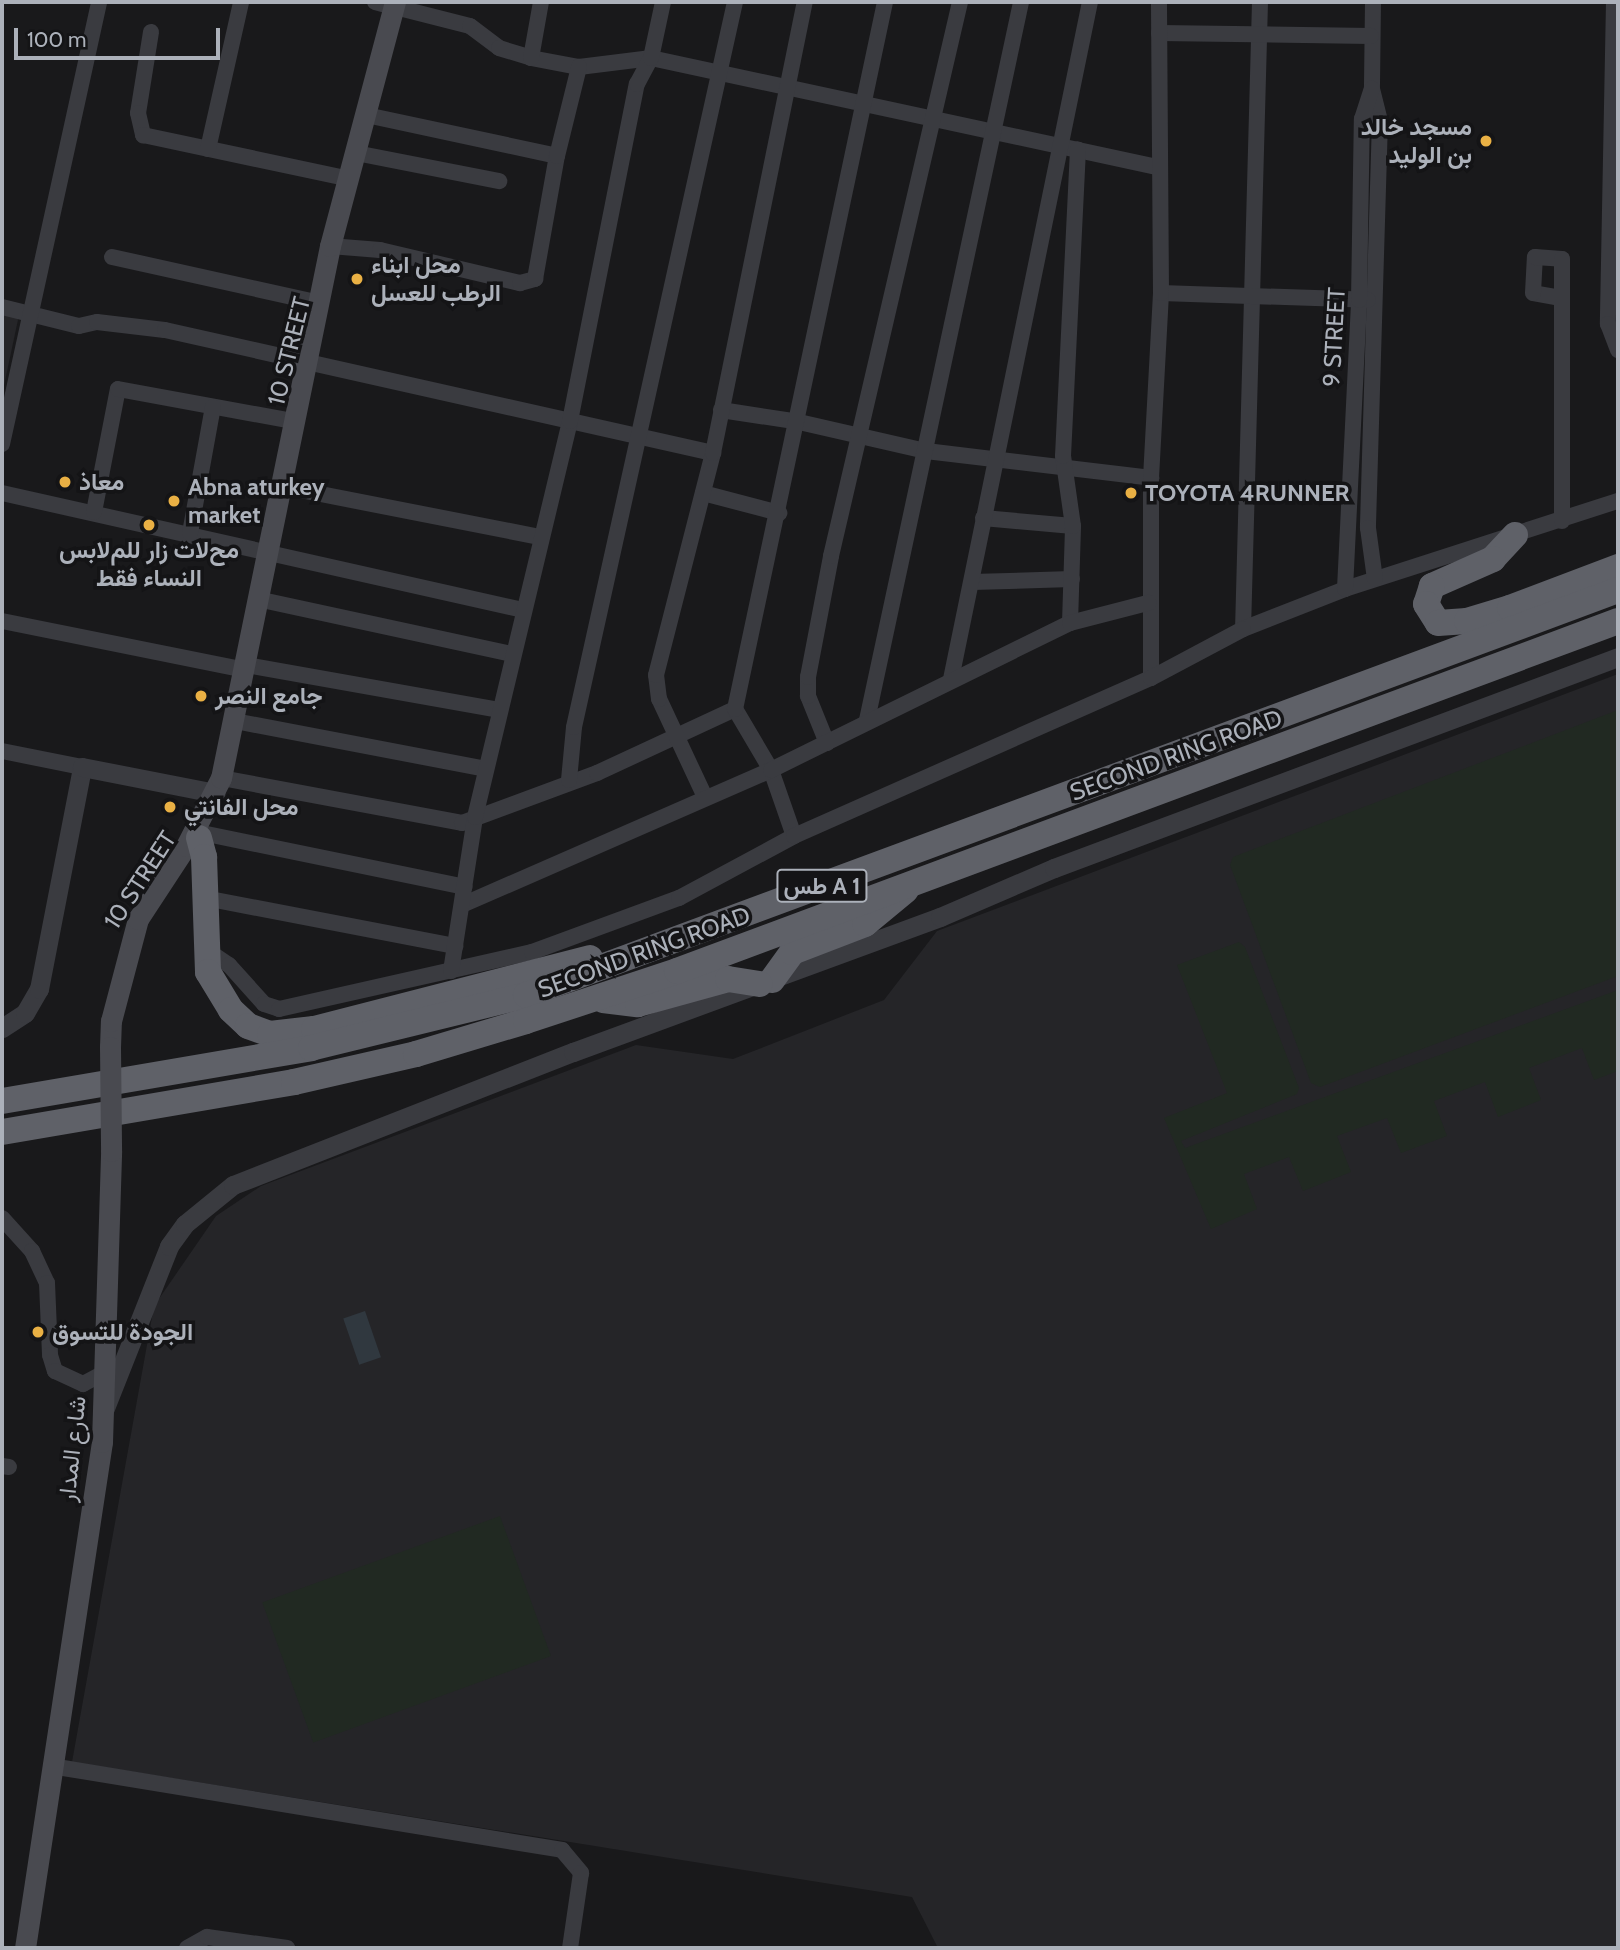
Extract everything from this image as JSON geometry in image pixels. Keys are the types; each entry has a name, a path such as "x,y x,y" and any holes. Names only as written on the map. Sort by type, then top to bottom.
{"highway":[{"path":"1515,536 1493,559 1432,586 1426,604 1438,623 1467,621 1510,608 1618,567"},
{"name":"SECOND RING ROAD","path":"2,1101 312,1048 526,995 1618,590"},
{"name":"SECOND RING ROAD","path":"2,1132 294,1082 416,1054 591,999 1618,621"},
{"path":"200,835 204,857 205,949 216,991 248,1026 281,1034 575,960 644,952"},
{"path":"591,999 638,1004 713,981 766,982 792,952 865,924 916,881"}],"main road":[{"name":"10 STREET","path":"126,951 138,919 221,786 249,668 292,421 310,363 319,303 371,116 394,4"},
{"name":"10 STREET","path":"126,951 200,835 221,786 240,722 270,551 335,246 346,178 394,4"},
{"name":"شارع المدار","path":"25,1948 105,1408 111,1021 126,951"}],"street":[{"path":"2,444 99,2"},
{"path":"208,149 241,2"},
{"path":"531,58 541,2"},
{"path":"452,971 475,817 540,537 570,421 637,85 651,58 663,2"},
{"path":"569,780 574,727 735,2"},
{"path":"705,797 680,736 659,699 656,675 713,453 805,2"},
{"path":"794,836 771,771 735,709 799,422 885,2"},
{"path":"827,743 807,685 860,438 960,2"},
{"path":"867,720 1021,2"},
{"path":"951,679 972,582 994,457 1090,2"},
{"path":"1151,678 1148,603 1151,478 1161,293 1157,167 1159,2"},
{"path":"1243,629 1260,2"},
{"name":"9 STREET","path":"1373,2 1371,89 1380,120 1368,528 1375,579"},
{"path":"1614,2 1614,230 1608,324 1618,351"},
{"path":"394,4 470,26 499,48 531,58 579,66 651,58 718,75 1157,167"},
{"path":"151,32 138,113 144,135 346,178"},
{"path":"1159,33 1371,36"},
{"path":"335,246 380,250 520,282 535,279 557,156 579,66"},
{"name":"9 STREET","path":"1345,589 1359,300 1362,119 1371,89"},
{"path":"371,116 557,156"},
{"path":"1070,623 1073,526 1067,465 1063,456 1078,149"},
{"path":"361,154 499,181"},
{"path":"112,257 319,303"},
{"path":"1161,293 1376,300"},
{"path":"1561,298 1562,521"},
{"path":"2,307 79,326 97,322 165,330 713,453"},
{"path":"94,512 116,391 292,421"},
{"path":"190,533 212,407"},
{"path":"721,410 799,422 926,451 1067,465 1151,478"},
{"path":"285,486 540,537"},
{"path":"2,493 190,533 523,610"},
{"path":"703,493 779,513"},
{"path":"205,949 229,965 271,1008 359,994 600,930 679,898 794,836 1151,678 1243,629 1345,589 1618,501"},
{"path":"983,518 1073,526"},
{"path":"972,582 1072,579"},
{"path":"262,600 512,654"},
{"path":"462,905 705,797 771,771 867,720 1070,623 1148,603"},
{"path":"2,621 249,668 500,710"},
{"path":"105,1408 169,1246 203,1207 233,1185 314,1150 940,917 1054,868 1618,657"},
{"path":"2,751 82,767 462,823 569,780 597,773 735,709"},
{"path":"240,722 486,769"},
{"path":"2,1028 25,1013 39,989 82,767"},
{"path":"200,835 465,887"},
{"path":"205,898 455,946"},
{"path":"2,1218 32,1251 47,1283 50,1355 55,1371 83,1384 106,1372"},
{"path":"51,1766 562,1850 581,1873 570,1948"},
{"path":"187,1948 207,1937 287,1948"}],"shaded area":[{"path":"2,311 19,315 2,395"},
{"path":"1618,674 1618,1948 938,1948 912,1897 72,1762 154,1306 216,1216 261,1186 636,1045 733,1059 884,1000 937,931"},
{"path":"1618,710 1618,976 1320,1087 1311,1083 1230,865 1233,857"},
{"path":"1239,942 1245,947 1299,1088 1297,1094 1181,1141 1185,1148 1618,990 1618,1071 1594,1080 1582,1048 1529,1068 1541,1100 1498,1117 1485,1082 1434,1101 1447,1136 1401,1153 1387,1118 1337,1136 1351,1172 1303,1191 1289,1157 1244,1174 1257,1209 1211,1229 1164,1118 1227,1093 1177,965"},
{"path":"365,1311 381,1357 359,1365 343,1318"},
{"path":"500,1516 551,1656 313,1743 262,1603"}],"place":[{"name":"مسجد خالد بن الوليد","path":"1486,141"},
{"name":"محل ابناء الرطب للعسل","path":"357,279"},
{"name":"معاذ","path":"65,482"},
{"name":"TOYOTA 4RUNNER","path":"1131,493"},
{"name":"Abna aturkey market","path":"174,501"},
{"name":"محﻻت زار للمﻻبس النساء فقط","path":"149,525"},
{"name":"جامع النصر","path":"201,696"},
{"name":"محل الفانتي","path":"170,807"},
{"name":"الجودة للتسوق","path":"38,1332"}]}
